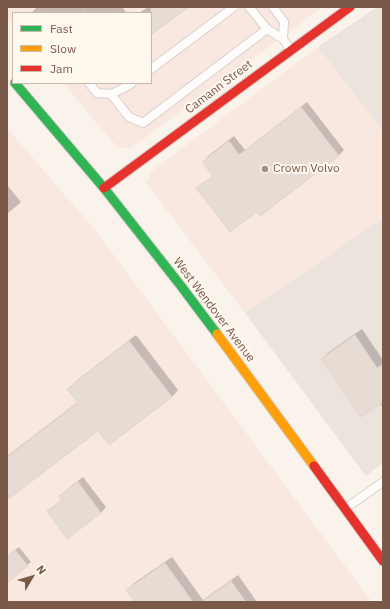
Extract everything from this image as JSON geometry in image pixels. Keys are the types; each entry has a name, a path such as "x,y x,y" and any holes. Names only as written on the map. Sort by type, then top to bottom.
{"main road":[{"name":"Camann Street","path":"104,188 290,49 350,7"},
{"name":"West Wendover Avenue","path":"16,84 104,188 181,286 383,561"}],"lane":[{"path":"152,68 234,7"},
{"path":"249,7 267,29 283,39 290,49"},
{"path":"273,7 284,22 283,39"},
{"path":"111,94 129,117 143,123 267,29"},
{"path":"90,84 97,93 111,94 130,84"},
{"path":"345,509 383,482"}],"shaded area":[{"path":"7,7 323,7 131,148 118,148 64,84 152,84 152,12 12,12 12,25 7,19"},
{"path":"377,7 383,7 383,132 318,47"},
{"path":"318,47 383,132 383,218 245,313 146,183 154,169"},
{"path":"7,128 95,230 372,602 7,602"},
{"path":"383,218 383,463 366,476 245,313"}],"building":[{"path":"151,7 189,7 152,34"},
{"name":"Crown Volvo","path":"301,107 339,156 260,216 257,212 230,232 196,188 213,176 202,162 229,141 239,155"},
{"path":"355,335 377,368 383,364 383,402 361,417 321,359"},
{"path":"129,341 172,397 109,445 98,431 7,500 7,457 78,403 67,389"},
{"path":"78,482 101,513 67,539 47,511 62,500 59,496"},
{"path":"15,550 28,566 7,583 7,556"},
{"path":"165,563 193,602 135,602 126,590"},
{"path":"231,581 246,602 202,602"}],"traffic: fast":[{"path":"16,84 104,188 217,334"}],"traffic: slow":[{"path":"217,334 314,466"}],"traffic: jam":[{"path":"104,188 350,7"},
{"path":"314,466 383,561"}],"place":[{"name":"Crown Volvo","path":"265,169"}]}
